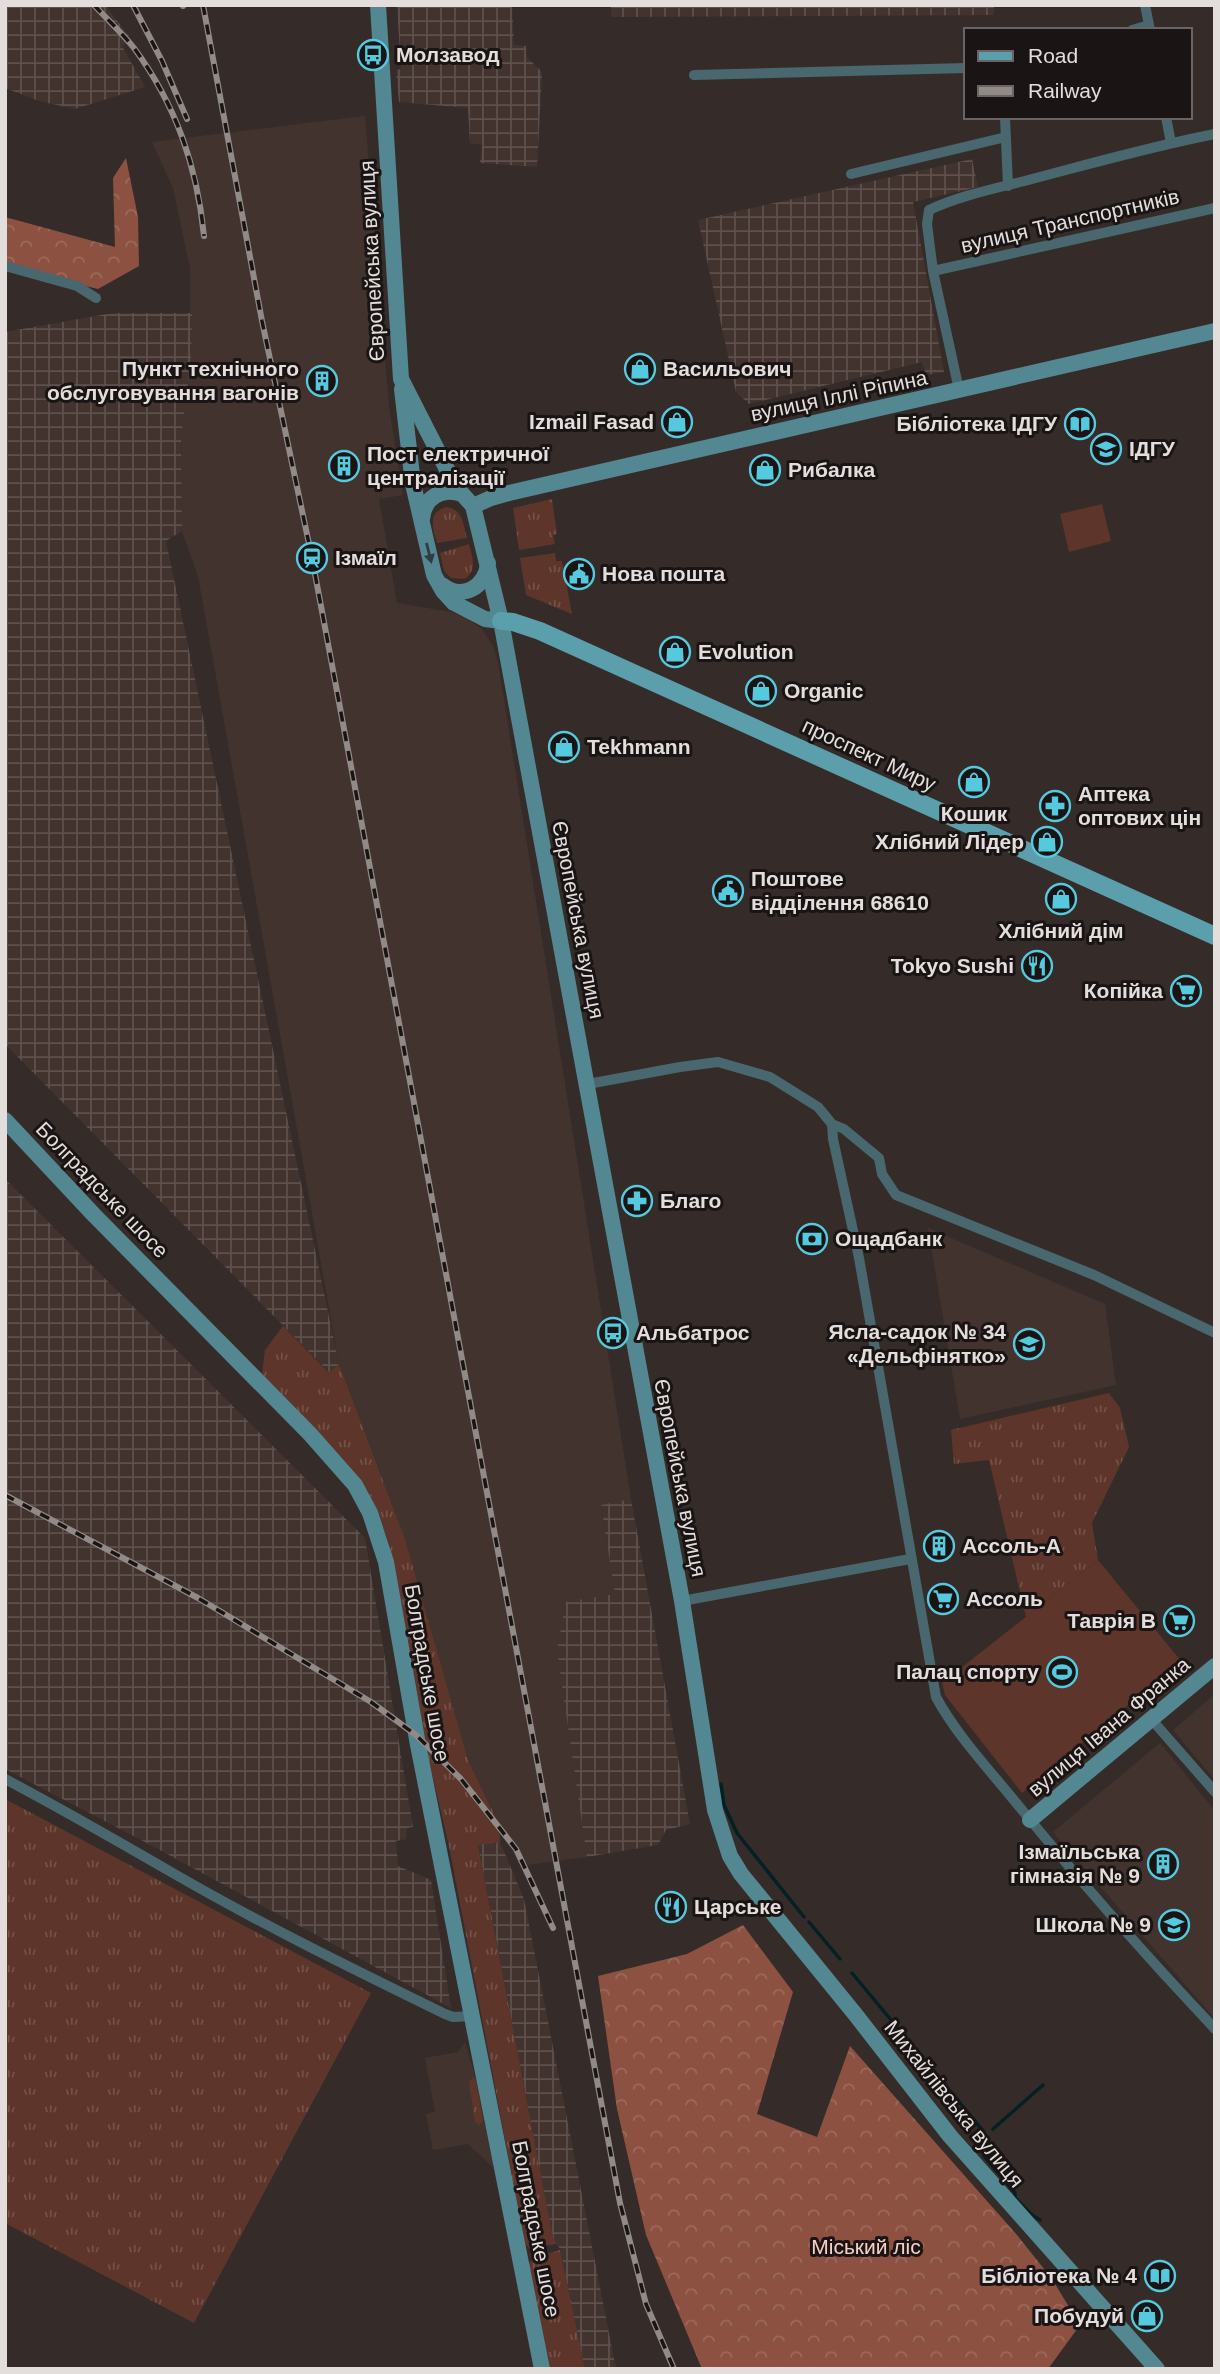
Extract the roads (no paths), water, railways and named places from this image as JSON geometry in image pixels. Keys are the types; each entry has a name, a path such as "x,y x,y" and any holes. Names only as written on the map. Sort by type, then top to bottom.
{"main road":[{"name":"Європейська вулиця","path":"378,5 401,379 456,487 468,500 487,557 502,621 682,1601 715,1810 730,1856"},
{"name":"вулиця Іллі Ріпина","path":"422,524 423,509 432,497 447,491 468,500 491,498 1215,331"},
{"path":"401,379 413,484 438,581 454,603 485,619 502,621"},
{"path":"408,439 428,432"},
{"path":"438,581 454,592 473,589 486,576 487,557"},
{"name":"проспект Миру","path":"502,621 540,631 1215,936"},
{"name":"Болградське шосе","path":"5,1120 94,1215 310,1434 355,1485 375,1525 386,1562 416,1735 542,2369"},
{"name":"вулиця Івана Франка","path":"1030,1820 1215,1666"},
{"name":"Михайлівська вулиця","path":"730,1856 741,1874 950,2136 1157,2369"}],"street":[{"path":"1145,5 1149,27"},
{"path":"694,75 964,68"},
{"path":"1004,119 1009,186"},
{"path":"1166,119 1171,143"},
{"path":"959,390 933,271 927,224 929,209 1171,143 1215,134"},
{"path":"851,174 1006,138"},
{"name":"вулиця Транспортників","path":"933,271 1215,208"},
{"path":"5,266 77,286 96,298"},
{"path":"588,1084 680,1066 718,1062 771,1077 818,1107 832,1124 844,1129 879,1158 883,1174 896,1195 1094,1275 1213,1332"},
{"path":"832,1124 859,1258 936,1697 947,1718 1030,1820 1166,1977 1215,2029"},
{"path":"682,1601 910,1559"},
{"path":"1152,1720 1215,1792"},
{"path":"5,1779 376,1981 444,2014 473,2016"}],"waterway":[{"path":"721,1784 724,1805 737,1833 804,1917"},
{"path":"809,1922 840,1959"},
{"path":"852,1973 984,2132 984,2156 1015,2193 1015,2198 1040,2220"},
{"path":"993,2129 1043,2085"}],"railway":[{"path":"94,5 134,48 173,114 190,161 204,236"},
{"path":"133,5 162,61 187,119"},
{"path":"203,5 262,321 312,558 620,2203 646,2304 674,2369"},
{"path":"5,1495 198,1598 371,1702 416,1735 461,1779 516,1849 553,1928"}],"place":[{"name":"Молзавод","path":"373,55"},
{"name":"Васильович","path":"640,369"},
{"name":"Пункт технічного обслуговування вагонів","path":"322,381"},
{"name":"Izmail Fasad","path":"677,422"},
{"name":"Бібліотека ІДГУ","path":"1080,424"},
{"name":"ІДГУ","path":"1106,449"},
{"name":"Пост електричної централізації","path":"344,466"},
{"name":"Рибалка","path":"765,470"},
{"name":"Ізмаїл","path":"312,558"},
{"name":"Нова пошта","path":"579,574"},
{"name":"Evolution","path":"675,652"},
{"name":"Organic","path":"761,691"},
{"name":"Tekhmann","path":"564,747"},
{"name":"Кошик","path":"974,782"},
{"name":"Аптека оптових цін","path":"1055,806"},
{"name":"Хлібний Лідер","path":"1047,842"},
{"name":"Поштове відділення 68610","path":"728,891"},
{"name":"Хлібний дім","path":"1061,899"},
{"name":"Tokyo Sushi","path":"1037,966"},
{"name":"Копійка","path":"1186,991"},
{"name":"Благо","path":"637,1201"},
{"name":"Ощадбанк","path":"812,1239"},
{"name":"Альбатрос","path":"613,1333"},
{"name":"Ясла-садок № 34 «Дельфінятко»","path":"1029,1344"},
{"name":"Ассоль-А","path":"939,1546"},
{"name":"Ассоль","path":"943,1599"},
{"name":"Таврія В","path":"1179,1621"},
{"name":"Палац спорту","path":"1062,1672"},
{"name":"Ізмаїльська гімназія № 9","path":"1163,1864"},
{"name":"Царське","path":"671,1907"},
{"name":"Школа № 9","path":"1174,1925"},
{"name":"Бібліотека № 4","path":"1160,2276"},
{"name":"Побудуй","path":"1147,2316"}],"park label":[{"name":"Міський ліс","path":"866,2247"}]}
